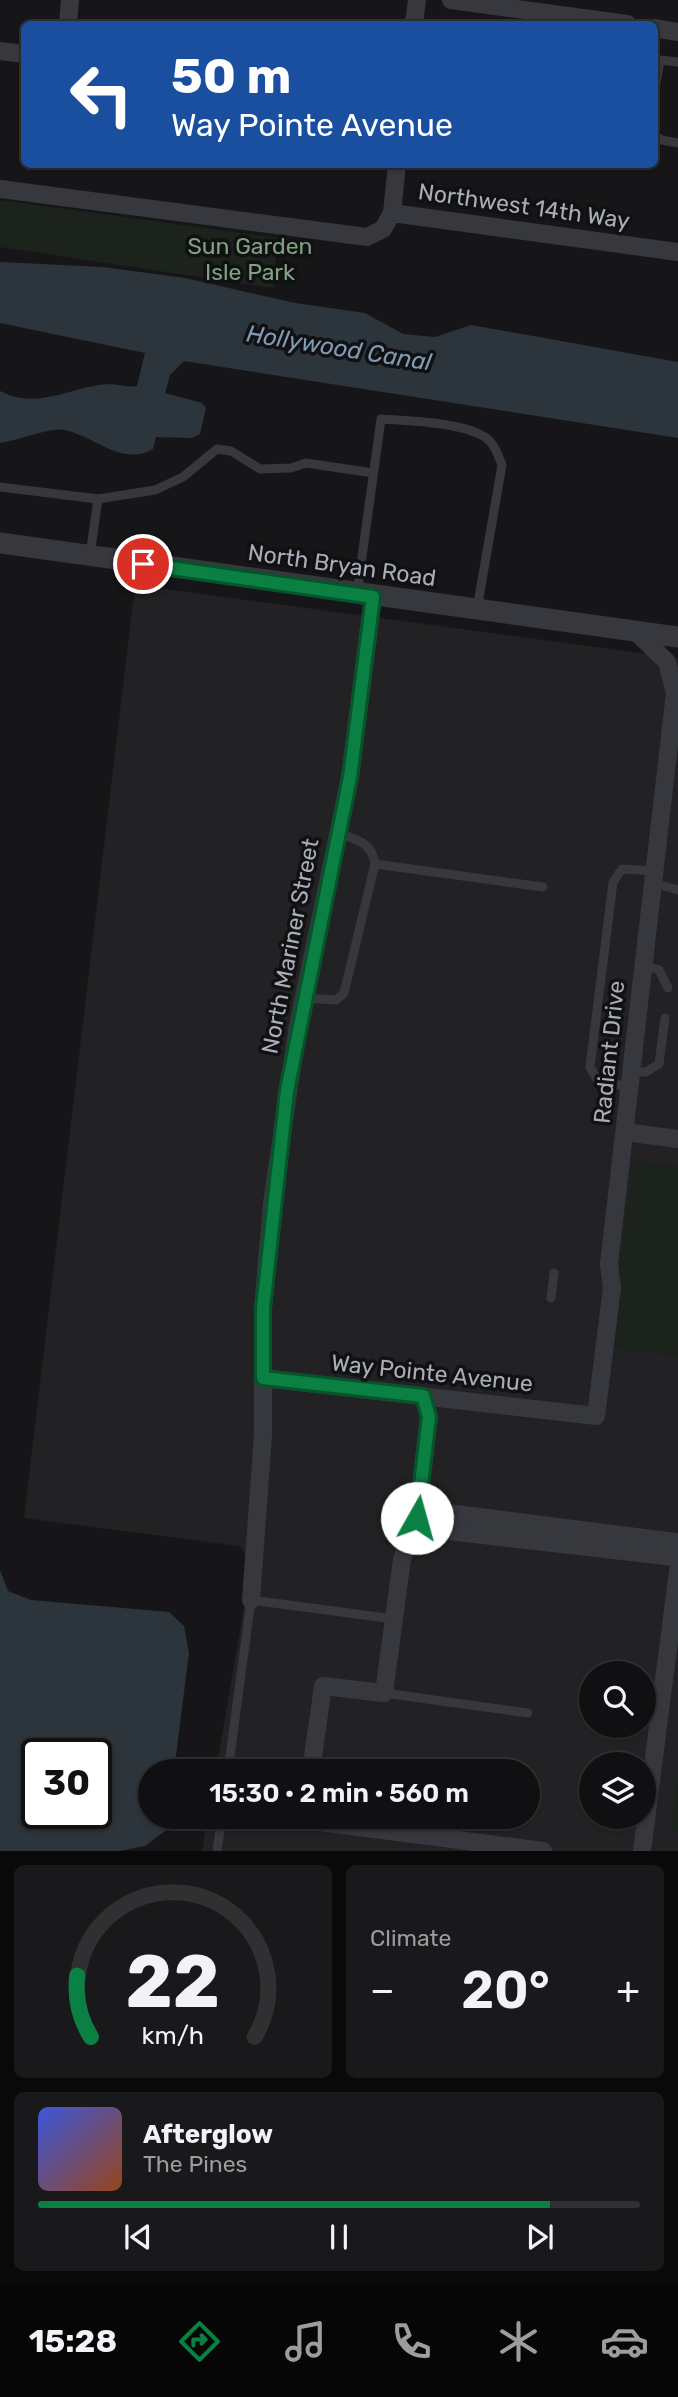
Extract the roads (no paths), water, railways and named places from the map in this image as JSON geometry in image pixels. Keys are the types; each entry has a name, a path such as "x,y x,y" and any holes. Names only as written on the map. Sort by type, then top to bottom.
{"street":[{"path":"68,21 71,0"},
{"path":"414,21 416,0"},
{"path":"451,0 605,21"},
{"path":"658,29 678,32"},
{"path":"0,51 21,54"},
{"path":"392,213 397,168"},
{"name":"Northwest 14th Way","path":"0,189 367,237 383,229 392,213 678,252"},
{"name":"North Bryan Road","path":"0,543 365,596 678,637"},
{"name":"North Mariner Street","path":"251,1601 263,1435 263,1308 272,1203 287,1091 304,998 350,777 365,596"},
{"name":"Radiant Drive","path":"596,1416 612,1288 609,1264 643,966 665,880 676,689 667,662 635,631"},
{"path":"625,1132 678,1139"},
{"name":"Way Pointe Avenue","path":"263,1378 596,1416"},
{"path":"313,1759 323,1686 384,1693 405,1543 417,1518 429,1417 423,1396"},
{"path":"417,1518 432,1511 677,1555 642,1851"},
{"path":"384,1829 543,1851"}],"lane":[{"path":"658,71 660,60 678,62"},
{"path":"658,138 678,143"},
{"path":"365,596 373,473 381,418 457,428 485,437 495,449 502,465 477,610"},
{"path":"0,487 98,499 155,490 183,477 217,449 231,451 260,469 291,468 306,463 373,473"},
{"path":"90,556 98,499"},
{"path":"304,998 336,1000 344,993 375,863 373,850 367,844 338,832"},
{"path":"375,863 543,887"},
{"path":"665,1018 659,1064 631,1079 598,1081 590,1067 613,882 622,869 665,880 678,890"},
{"path":"643,966 659,970 668,988"},
{"path":"551,1298 554,1273"},
{"path":"230,1759 251,1601 394,1619"},
{"path":"384,1693 528,1713"},
{"path":"217,1851 220,1829"}],"water":[{"name":"Hollywood Canal","path":"0,262 103,267 185,278 295,303 365,313 403,334 435,337 471,325 678,362 678,438 184,361 170,375 165,393 202,403 206,408 200,434 192,438 156,437 153,449 142,454 119,452 65,430 51,430 0,443 0,391 28,399 109,384 137,386 145,353 0,323"},
{"path":"0,1570 8,1591 31,1600 169,1612 184,1626 189,1653 176,1759 138,1759 138,1829 165,1831 145,1846 119,1851 0,1851"}],"park label":[{"name":"Sun Garden Isle Park","path":"250,259"}]}
